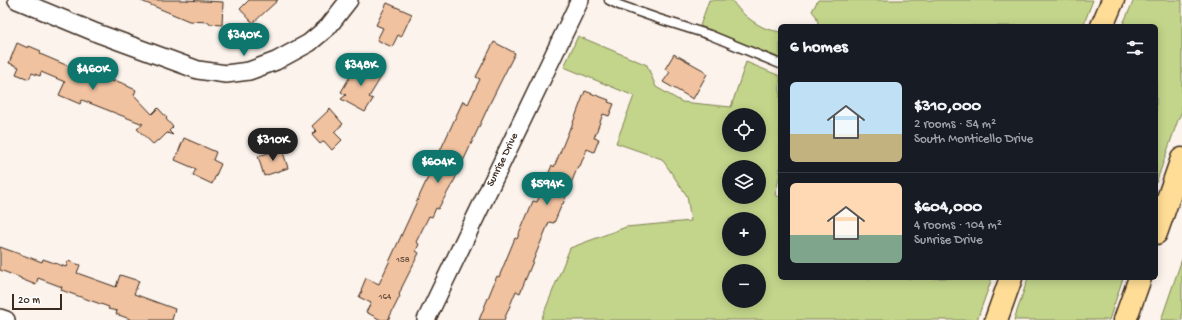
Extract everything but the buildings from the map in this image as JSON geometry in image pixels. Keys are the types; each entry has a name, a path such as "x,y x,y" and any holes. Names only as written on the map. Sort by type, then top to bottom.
{"highway":[{"path":"1103,24 1113,0"},
{"path":"1158,227 1182,159"},
{"path":"996,320 1010,280"},
{"path":"1125,320 1139,280"}],"street":[{"path":"17,0 129,46 198,70 226,74 249,71 276,61 309,43 328,27 349,0"},
{"name":"Sunrise Drive","path":"426,320 580,0"},
{"path":"0,318 6,320"}],"lane":[{"path":"610,0 619,5 710,35 778,63"}],"green space":[{"path":"709,0 732,0 752,21 762,27 778,32 778,57 700,26"},
{"path":"818,0 1093,0 1084,24 818,24 816,16 812,11"},
{"path":"1134,0 1182,0 1182,111 1158,177 1158,24 1123,24"},
{"path":"578,36 647,65 656,87 682,102 731,107 746,62 778,75 778,182 775,195 778,196 778,280 991,280 977,320 541,320 570,248 626,227 691,221 687,196 662,159 616,143 634,96 564,67"},
{"path":"1182,259 1182,320 1161,320"},
{"path":"1027,280 1122,280 1109,320 1014,320"}]}
